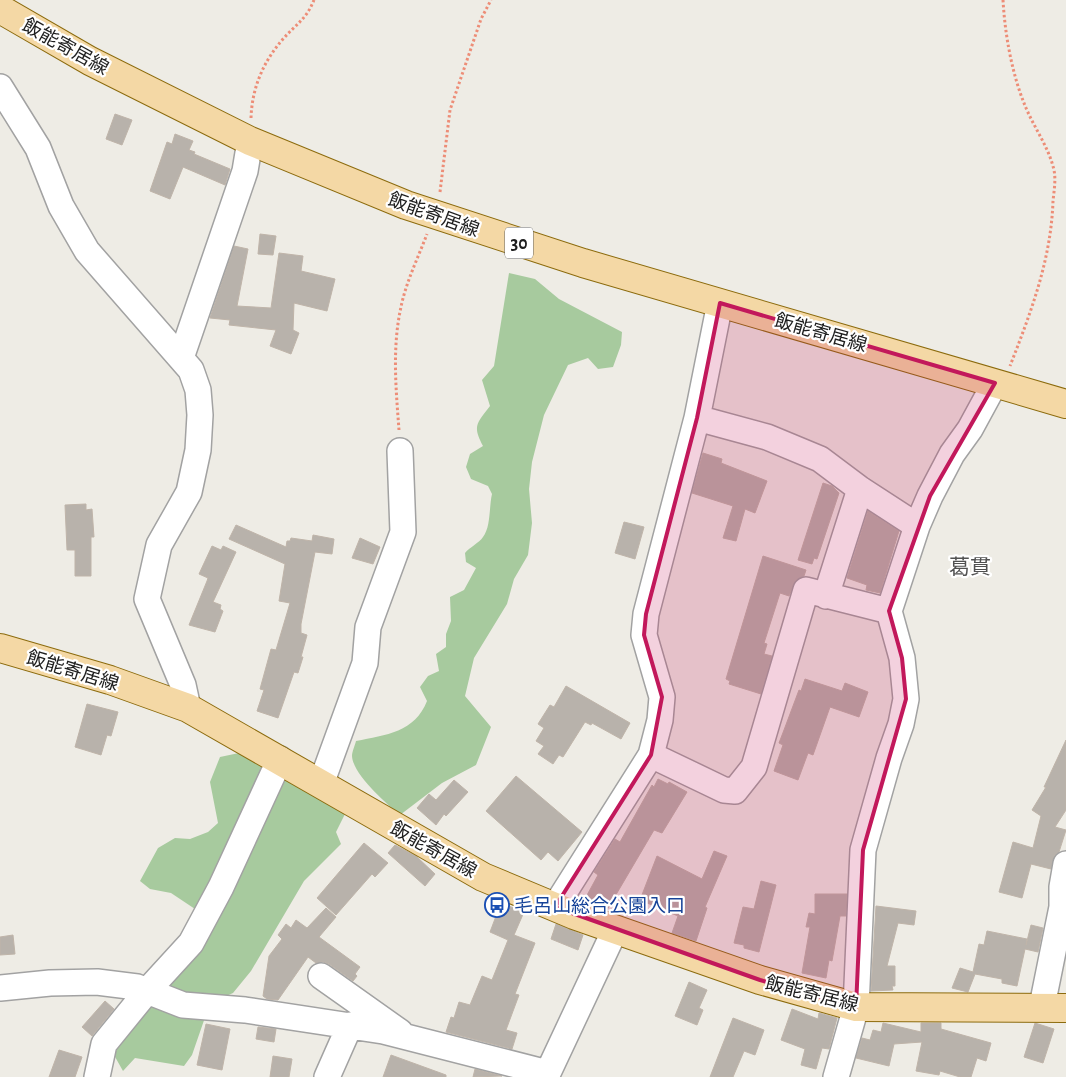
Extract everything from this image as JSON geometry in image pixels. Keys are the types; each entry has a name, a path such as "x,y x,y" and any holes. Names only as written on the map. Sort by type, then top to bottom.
{"main road":[{"name":"飯能寄居線","path":"0,9 90,60 250,141 329,175 483,232 1066,404"},
{"name":"飯能寄居線","path":"0,648 110,680 188,708 280,759 455,863 555,907 614,930 760,980 856,1007 1054,1007"}],"street":[{"path":"0,87 38,148 61,206 86,251 181,358 190,370 198,390 200,415 198,450 189,492 159,545 147,599 183,684 188,708"},
{"path":"181,358 245,171 250,141"},
{"path":"555,907 651,756 660,720 662,697 644,635 646,614 697,418 720,303"},
{"path":"836,1077 856,1007 863,850 889,758 901,724 906,699 902,658 889,611 917,526 952,454 998,384"},
{"path":"697,418 767,437 820,459 860,489 917,526"},
{"path":"321,784 365,663 368,627 403,532 400,451"},
{"path":"826,596 860,489"},
{"path":"651,756 724,790 735,791 754,767 806,590 889,611"},
{"path":"97,1077 104,1044 148,990 191,942 206,917 280,759"},
{"path":"1054,1007 1066,864"},
{"path":"0,988 50,983 97,982 148,990 183,1005 245,1010 350,1025 406,1037 547,1075 614,930"},
{"path":"321,976 385,1020 406,1037"},
{"path":"327,1077 350,1025"}],"path":[{"path":"250,141 252,100 261,71 283,39 308,14 314,0"},
{"path":"439,198 450,110 481,19 491,0"},
{"path":"998,384 1035,302 1045,270 1053,220 1054,171 1044,142 1026,108 1016,76 1002,0"},
{"path":"400,451 396,390 397,336 401,307 408,281 428,230"}],"highlighted area":[{"path":"720,303 995,383 930,496 889,611 902,658 906,699 863,850 856,1007 760,980 555,907 651,755 662,697 644,635 646,614 697,418"}],"green space":[{"path":"509,273 535,279 559,299 622,332 621,345 613,367 598,369 588,358 568,365 544,415 532,462 529,489 532,523 528,555 514,579 507,604 474,658 465,696 491,727 476,765 442,783 400,815 379,797 364,780 354,764 352,753 356,741 378,737 407,726 422,711 427,701 420,687 428,676 439,671 436,654 446,647 446,634 451,621 450,597 464,590 476,568 466,562 465,553 486,533 492,494 488,486 471,479 466,467 470,454 483,446 477,429 479,421 490,406 482,380 494,366"},
{"path":"239,753 345,814 336,832 341,844 304,881 251,971 233,993 210,1003 192,1055 184,1066 135,1058 123,1071 114,1055 126,1028 201,913 171,893 150,889 140,881 158,848 175,838 190,839 208,832 218,823 210,782 220,757"}],"building":[{"path":"115,114 132,120 122,145 106,139"},
{"path":"175,134 193,141 189,150 195,152 194,154 230,169 225,185 183,167 170,199 150,191 167,142 172,144"},
{"path":"260,234 276,236 273,255 258,254"},
{"path":"234,246 248,249 237,306 271,308 279,253 303,256 301,271 335,279 327,311 294,303 293,330 299,333 291,354 270,346 276,330 229,325 230,320 210,318"},
{"path":"703,453 722,459 721,463 767,481 755,513 745,509 736,541 723,538 733,506 692,493"},
{"path":"823,483 832,486 839,493 817,559 814,558 812,564 798,560"},
{"path":"86,504 86,510 92,509 94,537 91,537 91,576 75,576 75,550 67,550 65,505"},
{"path":"868,511 899,531 880,593 866,590 867,585 847,578"},
{"path":"624,522 644,527 635,559 615,553"},
{"path":"236,525 286,547 287,541 290,541 291,538 312,541 313,535 334,539 332,554 315,552 301,624 301,633 307,635 301,657 303,657 298,673 294,672 278,718 257,711 264,690 260,689 271,649 276,650 290,603 279,601 285,564 229,539"},
{"path":"360,538 380,547 373,564 352,558"},
{"path":"212,546 221,550 223,546 236,552 213,602 221,605 220,609 223,611 215,632 189,625 208,578 199,574"},
{"path":"763,556 806,570 804,576 796,580 789,596 780,593 764,643 767,644 764,654 772,656 761,694 729,684 730,681 726,679"},
{"path":"805,679 842,691 845,683 868,692 859,717 830,707 813,755 808,753 798,780 774,771 783,745 779,743"},
{"path":"566,686 630,723 621,739 592,723 591,725 585,722 563,757 559,755 553,764 538,754 544,746 536,741 544,728 538,724 550,705 554,707"},
{"path":"87,704 118,712 111,736 107,735 101,755 75,747"},
{"path":"1066,740 1066,810 1055,827 1066,830 1059,852 1055,855 1051,869 1031,864 1022,898 999,892 1013,842 1033,848 1041,816 1032,810 1046,787 1044,787"},
{"path":"516,776 582,832 558,861 548,852 541,860 486,811"},
{"path":"658,779 668,784 669,782 687,792 662,833 654,830 607,910 586,897 598,875 594,872 615,839 620,842 652,785 654,787"},
{"path":"454,780 468,792 446,816 444,814 436,825 417,808 429,794 436,800"},
{"path":"364,843 388,863 375,877 372,874 336,915 317,898"},
{"path":"395,845 416,856 435,874 425,886 388,853"},
{"path":"714,851 727,856 705,907 707,908 696,941 672,933 678,916 640,900 657,856 702,879"},
{"path":"761,881 776,885 759,952 744,948 744,945 734,943 743,907 754,909"},
{"path":"815,894 847,894 846,916 840,916 832,961 829,960 826,978 802,973 810,927 806,927 809,913 815,914"},
{"path":"501,903 524,912 514,935 535,943 515,994 519,995 506,1030 517,1033 512,1049 446,1032 451,1017 454,1018 459,1002 470,1005 482,976 492,980 508,940 490,932"},
{"path":"876,906 916,911 914,925 898,923 887,966 895,966 895,986 892,986 893,990 871,991"},
{"path":"326,908 336,917 319,937 360,967 355,974 357,976 353,981 329,964 323,962 316,963 308,957 278,1000 267,999 263,996 269,956 282,939 278,935 286,924 291,928 296,920 307,928"},
{"path":"556,924 583,935 578,950 551,939"},
{"path":"1031,925 1043,928 1038,952 1025,949 1017,986 1002,983 1002,979 975,974 968,992 952,988 960,968 973,972 979,944 984,945 987,931 1027,939 1026,945"},
{"path":"13,935 15,954 0,955 0,937"},
{"path":"689,982 707,990 699,1008 703,1010 697,1025 675,1016"},
{"path":"105,1001 114,1009 92,1036 82,1027"},
{"path":"792,1009 818,1019 819,1013 837,1018 829,1049 822,1048 816,1069 801,1065 805,1049 781,1040"},
{"path":"733,1018 764,1030 755,1055 744,1051 733,1077 710,1077"},
{"path":"883,1023 921,1032 921,1023 941,1023 941,1029 991,1043 986,1061 977,1058 971,1077 960,1077 940,1071 939,1075 916,1071 922,1042 894,1044 889,1066 856,1058 862,1038 870,1040 873,1030 881,1032"},
{"path":"1035,1023 1054,1029 1043,1063 1024,1057"},
{"path":"206,1024 230,1029 222,1070 197,1065"},
{"path":"258,1027 276,1029 274,1042 256,1039"},
{"path":"59,1050 82,1057 75,1077 49,1077"},
{"path":"391,1055 446,1075 446,1077 383,1077"},
{"path":"273,1056 292,1059 289,1077 270,1077"},
{"path":"475,1069 502,1076 473,1077"}],"place":[{"name":"毛呂山総合公園入口","path":"497,905"}],"district":[{"name":"葛貫","path":"970,567"}]}
